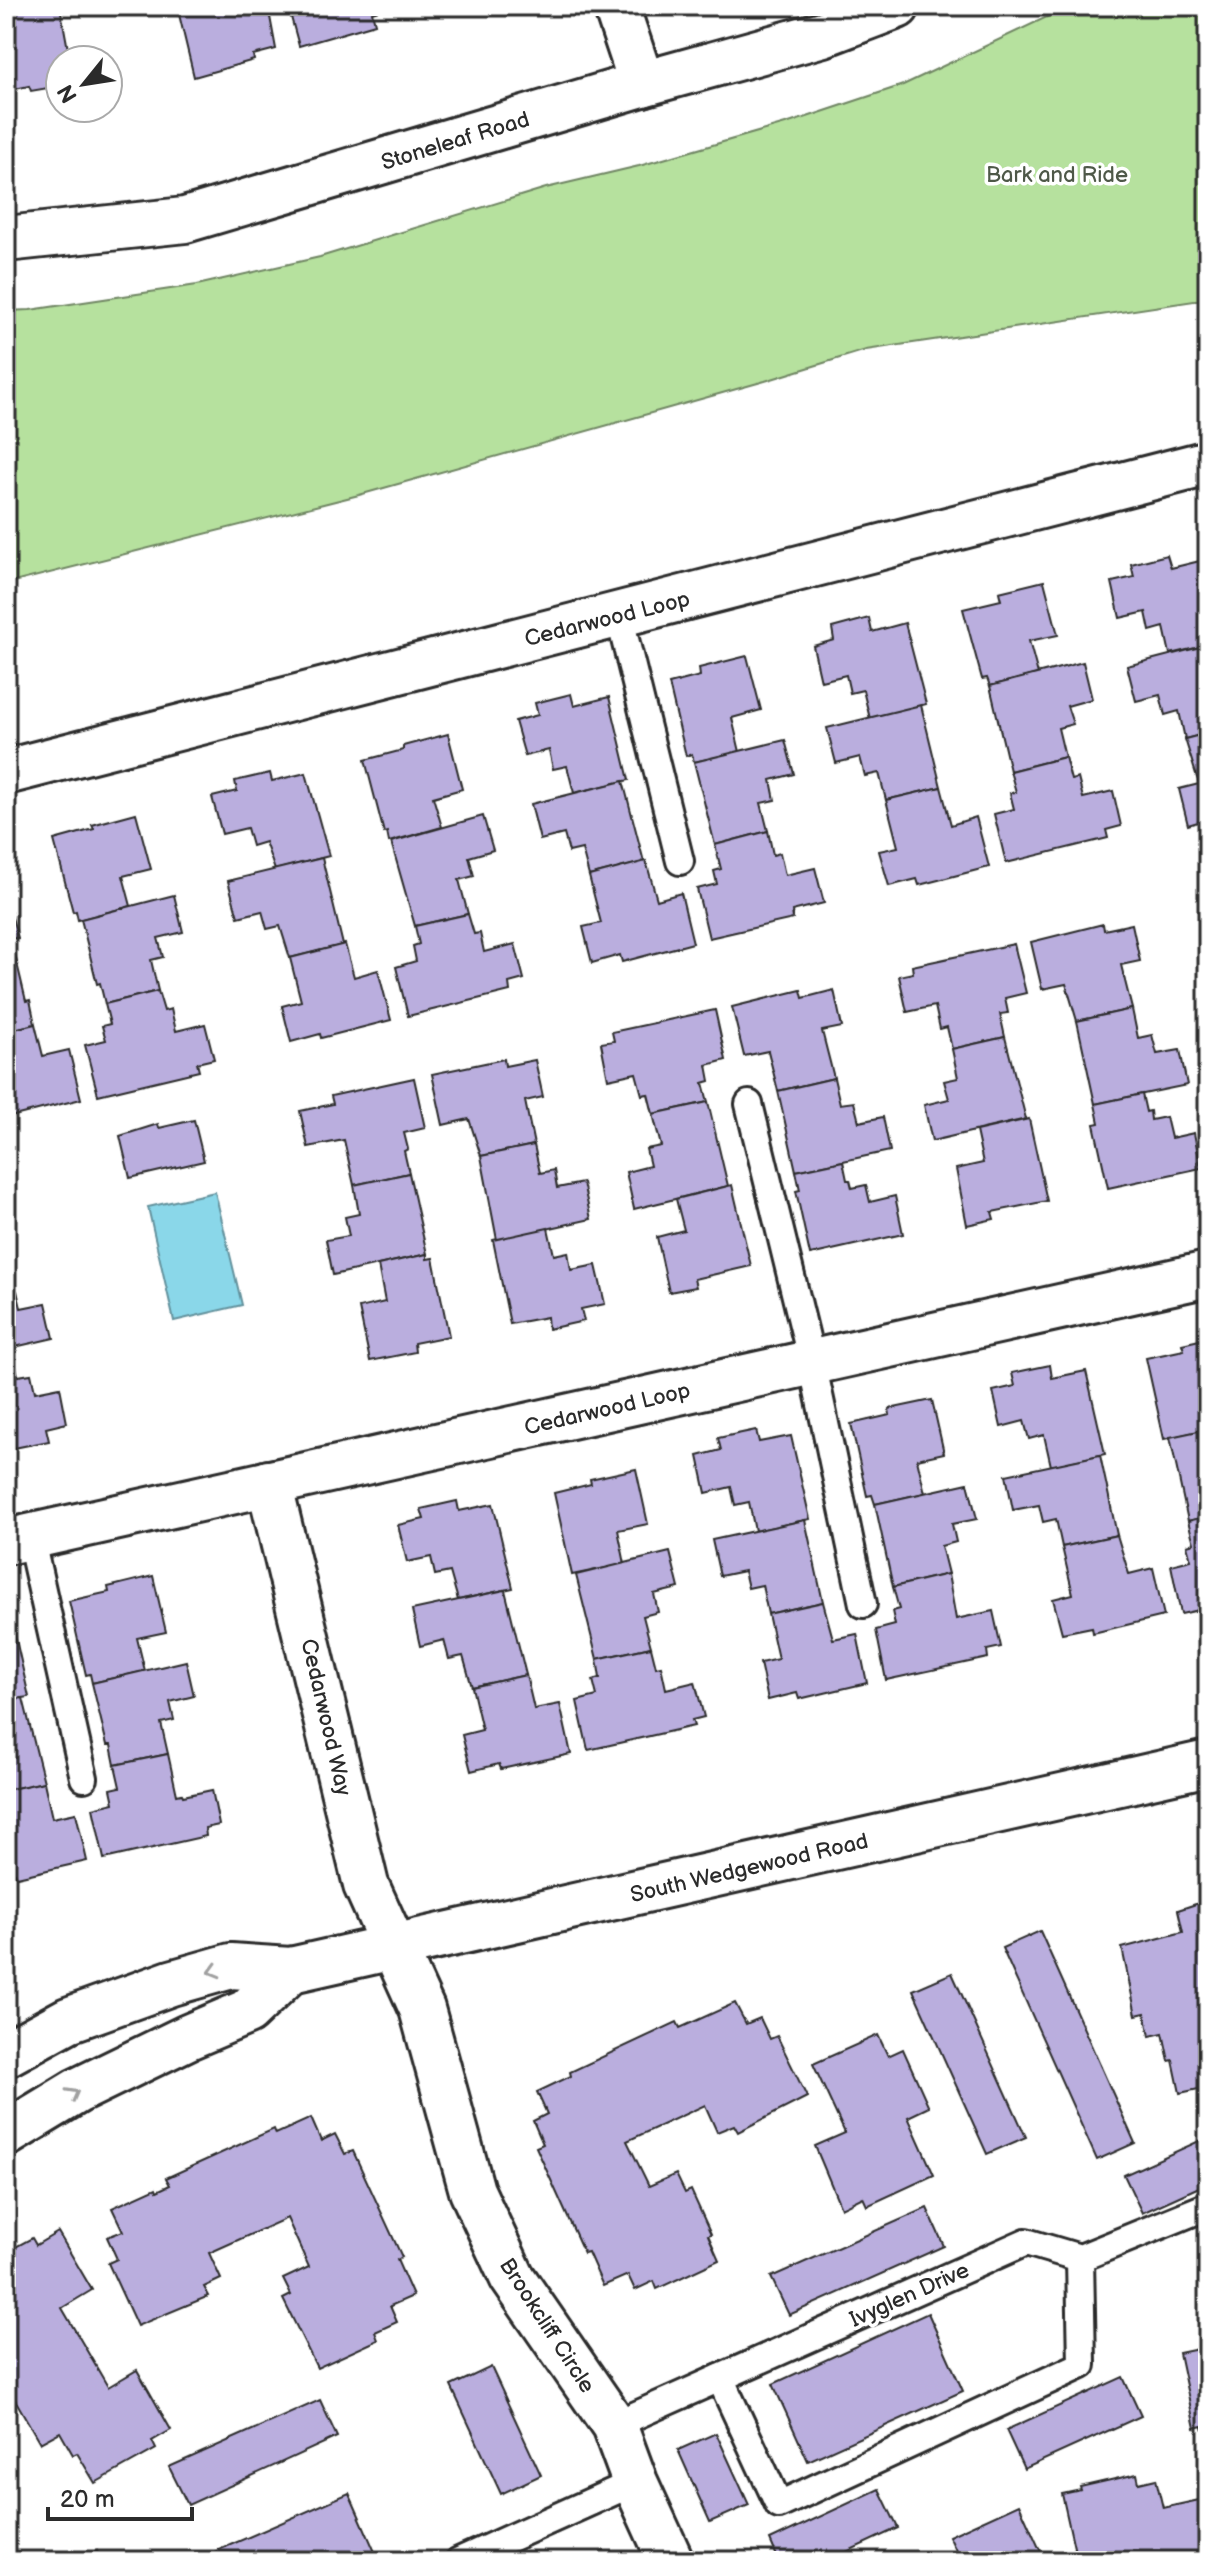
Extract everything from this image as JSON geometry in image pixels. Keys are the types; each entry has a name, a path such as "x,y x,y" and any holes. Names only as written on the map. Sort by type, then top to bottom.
{"street":[{"path":"616,6 642,84"},
{"name":"Stoneleaf Road","path":"6,239 185,220 642,84 823,34 897,6"},
{"name":"Cedarwood Loop","path":"6,772 1208,463"},
{"name":"Cedarwood Loop","path":"18,1539 1208,1274"},
{"name":"Cedarwood Way","path":"269,1483 366,1885 394,1947"},
{"name":"South Wedgewood Road","path":"6,2054 68,2020 231,1966 291,1970 1208,1763"},
{"name":"Brookcliff Circle","path":"394,1947 425,2018 472,2191 485,2220 512,2277 614,2425 635,2482 671,2561"},
{"path":"6,2134 77,2091 247,2012 291,1970"}],"lane":[{"path":"619,615 680,861"},
{"path":"749,1104 812,1362 863,1604"},
{"path":"18,1539 84,1778"},
{"path":"720,2378 779,2505 1082,2365 1080,2258 1208,2206"},
{"name":"Ivyglen Drive","path":"614,2425 1026,2242 1080,2258"},
{"path":"459,2561 635,2482"}],"green space":[{"name":"Bark and Ride","path":"1070,6 1208,6 1208,299 866,350 359,495 6,584 6,311 197,285 320,257 546,188 639,166 789,123 903,85"}],"water":[{"path":"215,1192 242,1305 174,1321 148,1207"}],"building":[{"path":"6,6 60,6 67,44 44,44 44,89 31,91 29,86 6,91"},
{"path":"177,6 268,6 276,49 253,55 254,60 194,77"},
{"path":"288,6 381,6 382,9 372,12 375,24 299,46"},
{"path":"1167,555 1171,568 1204,560 1208,575 1208,645 1170,654 1164,627 1150,631 1146,612 1120,618 1112,582 1134,577 1131,564"},
{"path":"1044,581 1058,635 1029,641 1038,674 990,686 987,678 982,679 963,609 1001,600 999,592"},
{"path":"869,618 872,632 905,623 926,704 870,719 863,690 850,693 846,675 821,681 813,646 834,640 832,628"},
{"path":"1208,645 1208,733 1185,739 1179,711 1165,715 1160,695 1136,701 1127,666"},
{"path":"747,656 761,710 732,718 740,752 694,762 692,754 686,756 669,684 700,676 699,668"},
{"path":"1083,662 1092,699 1067,706 1073,724 1058,728 1065,757 1010,771 990,686"},
{"path":"571,694 574,706 609,697 629,780 574,793 567,766 553,769 549,750 525,756 515,721 538,715 535,703"},
{"path":"921,705 941,787 886,800 879,773 865,776 860,757 836,763 827,728"},
{"path":"1208,733 1208,819 1188,825 1179,789 1199,784 1185,739"},
{"path":"448,734 462,789 433,797 442,827 389,842 365,760"},
{"path":"785,740 794,774 771,780 775,800 761,803 768,831 715,845 694,762"},
{"path":"1065,757 1071,780 1078,778 1083,798 1113,791 1121,826 1106,830 1108,838 1006,863 994,814 1014,809 1010,793 1016,792 1010,771"},
{"path":"270,773 272,781 306,773 329,856 275,870 265,842 252,846 247,828 222,834 212,797 237,791 235,781"},
{"path":"623,781 644,862 589,876 582,849 569,852 564,834 540,840 531,804"},
{"path":"941,787 951,825 976,817 989,867 919,885 917,879 889,886 879,851 898,847 886,800"},
{"path":"136,813 151,869 123,876 131,906 78,920 76,911 73,912 54,840"},
{"path":"483,816 493,850 469,857 474,876 459,880 468,914 415,926 391,842"},
{"path":"768,831 773,855 780,853 785,875 815,868 824,903 792,911 793,919 709,938 697,889 717,884 714,871 721,869 715,845"},
{"path":"322,858 343,945 290,958 280,926 267,929 262,911 238,917 228,881"},
{"path":"646,861 657,900 681,893 693,943 622,962 620,955 592,963 583,927 601,923 589,876"},
{"path":"174,895 183,932 158,938 163,957 151,960 158,991 105,1004 81,919"},
{"path":"6,897 18,938 6,939"},
{"path":"468,914 474,934 480,933 484,952 515,944 524,979 509,983 510,991 408,1016 396,967 416,961 413,946 419,944 415,926"},
{"path":"1103,924 1104,930 1132,924 1140,961 1121,965 1132,1009 1077,1021 1066,984 1042,989 1031,942"},
{"path":"11,938 26,1001 30,1000 35,1024 6,1031 6,939"},
{"path":"345,944 354,977 378,970 391,1020 321,1038 320,1034 291,1042 282,1006 301,1001 290,958"},
{"path":"1014,944 1026,993 1005,998 1008,1013 1000,1014 1005,1037 952,1049 947,1027 940,1029 935,1006 907,1012 899,976 913,973 912,966"},
{"path":"801,990 803,998 834,990 842,1027 822,1031 834,1078 778,1091 768,1051 744,1056 732,1007"},
{"path":"158,991 164,1011 171,1009 176,1031 205,1024 214,1059 197,1063 199,1071 98,1095 85,1045 106,1040 102,1026 110,1024 105,1004"},
{"path":"1132,1009 1138,1038 1152,1035 1157,1054 1180,1050 1187,1085 1095,1104 1077,1021"},
{"path":"715,1010 726,1060 707,1065 710,1081 703,1083 708,1102 653,1114 648,1094 642,1095 636,1073 608,1079 601,1043 614,1041 612,1032"},
{"path":"35,1024 43,1056 69,1050 81,1099 10,1117 6,1114 6,1031"},
{"path":"1005,1037 1026,1119 932,1141 924,1105 949,1099 944,1081 958,1078 952,1049"},
{"path":"504,1059 505,1066 535,1060 543,1097 525,1101 534,1145 481,1156 469,1119 443,1125 432,1074"},
{"path":"414,1078 425,1128 404,1133 409,1173 354,1185 344,1140 308,1147 300,1111 333,1104 331,1096"},
{"path":"834,1078 840,1104 854,1102 859,1122 883,1117 890,1151 796,1171 778,1091"},
{"path":"1142,1094 1151,1120 1166,1117 1171,1138 1194,1133 1201,1168 1108,1188 1094,1124 1099,1123 1095,1104"},
{"path":"708,1102 728,1186 634,1209 626,1172 650,1166 646,1149 661,1146 653,1114"},
{"path":"1029,1119 1047,1201 992,1212 994,1219 967,1225 956,1169 983,1163 976,1131"},
{"path":"194,1120 204,1161 130,1178 120,1136 158,1124 159,1128"},
{"path":"534,1145 540,1173 554,1170 557,1188 583,1183 591,1219 497,1240 481,1156"},
{"path":"843,1161 852,1188 866,1185 870,1202 895,1196 903,1234 810,1255 796,1191 800,1190 796,1171"},
{"path":"409,1173 427,1254 333,1275 326,1240 349,1236 345,1217 359,1214 354,1185"},
{"path":"732,1185 751,1266 694,1279 696,1287 669,1292 657,1237 684,1230 676,1199"},
{"path":"548,1228 554,1255 568,1252 571,1270 596,1265 605,1304 581,1309 584,1321 548,1329 547,1317 510,1324 493,1240"},
{"path":"427,1254 427,1259 433,1258 449,1336 414,1343 415,1352 370,1361 359,1308 385,1302 378,1265"},
{"path":"17,1291 21,1308 46,1303 54,1338 6,1349 6,1292"},
{"path":"1208,1338 1208,1429 1164,1439 1146,1358 1184,1350 1182,1344"},
{"path":"12,1348 18,1376 31,1374 35,1392 60,1387 67,1423 46,1428 49,1441 14,1448 12,1436 6,1437 6,1349"},
{"path":"1050,1365 1052,1378 1086,1371 1105,1454 1051,1466 1044,1435 1029,1439 1024,1421 1001,1427 993,1391 1015,1386 1012,1373"},
{"path":"932,1400 944,1453 917,1459 925,1493 875,1504 872,1495 867,1496 851,1424 890,1415 889,1409"},
{"path":"1208,1429 1208,1516 1188,1521 1170,1437"},
{"path":"756,1430 759,1442 791,1436 810,1519 755,1531 749,1502 735,1505 731,1487 706,1493 698,1456 721,1450 718,1438"},
{"path":"1100,1455 1117,1535 1062,1547 1056,1519 1043,1522 1039,1505 1013,1510 1006,1475"},
{"path":"636,1469 648,1524 618,1530 625,1564 572,1575 554,1493 591,1484 590,1479"},
{"path":"968,1483 977,1519 952,1524 956,1542 941,1546 948,1574 893,1587 875,1504"},
{"path":"457,1501 459,1511 493,1504 513,1588 458,1600 450,1572 435,1575 431,1557 407,1562 398,1525 424,1519 421,1509"},
{"path":"1208,1516 1208,1608 1181,1614 1171,1565 1191,1560 1187,1545 1194,1543 1188,1521"},
{"path":"805,1520 823,1602 768,1614 762,1585 748,1588 744,1571 720,1576 712,1540"},
{"path":"1117,1535 1129,1574 1153,1568 1164,1616 1093,1633 1092,1627 1062,1633 1053,1599 1073,1594 1062,1547"},
{"path":"670,1552 679,1588 654,1594 658,1612 643,1616 651,1647 597,1659 576,1575"},
{"path":"948,1574 956,1619 993,1611 1001,1647 987,1650 988,1658 886,1680 876,1630 895,1625 892,1611 899,1609 893,1587"},
{"path":"153,1576 166,1632 137,1638 145,1671 92,1683 90,1674 86,1675 69,1601 109,1592 108,1587"},
{"path":"505,1590 526,1675 472,1687 463,1656 449,1659 444,1640 420,1646 412,1610"},
{"path":"823,1602 833,1639 857,1634 867,1683 799,1699 797,1693 768,1700 760,1663 778,1659 768,1614"},
{"path":"10,1613 29,1697 6,1701 6,1614"},
{"path":"651,1647 656,1667 661,1666 666,1689 695,1682 704,1717 692,1720 694,1726 588,1750 577,1701 597,1696 593,1680 600,1678 597,1659"},
{"path":"186,1661 194,1696 170,1702 174,1720 161,1723 168,1754 115,1765 92,1683"},
{"path":"526,1675 534,1709 560,1704 571,1754 501,1769 499,1764 471,1771 462,1735 482,1730 472,1687"},
{"path":"23,1698 44,1782 6,1790 6,1701"},
{"path":"168,1754 177,1795 212,1790 219,1825 205,1828 206,1836 104,1859 93,1808 114,1803 111,1789 120,1787 115,1765"},
{"path":"44,1782 52,1818 76,1813 87,1861 17,1877 15,1873 6,1875 6,1790"},
{"path":"1208,1900 1208,2087 1180,2093 1163,2033 1150,2036 1145,2013 1136,2015 1122,1948 1183,1932 1178,1910"},
{"path":"1040,1931 1135,2143 1097,2160 1002,1948"},
{"path":"952,1973 1026,2137 987,2154 913,1990"},
{"path":"735,2003 746,2024 760,2018 770,2039 777,2036 807,2097 738,2132 734,2125 717,2132 705,2105 627,2141 649,2186 676,2174 685,2193 691,2190 719,2260 657,2289 654,2281 635,2290 628,2275 603,2286 588,2252 584,2253 536,2147 543,2144 533,2121 547,2114 537,2092 571,2076 570,2072 677,2022 680,2028"},
{"path":"878,2035 888,2056 903,2049 929,2107 908,2117 934,2175 867,2206 863,2197 841,2208 815,2146 845,2133 813,2064"},
{"path":"311,2118 321,2141 335,2134 345,2154 353,2151 402,2257 397,2260 413,2296 390,2306 397,2322 375,2332 378,2340 317,2368 283,2299 291,2295 283,2279 309,2267 287,2218 209,2253 221,2279 204,2287 209,2296 137,2326 108,2263 117,2259 107,2237 123,2231 112,2208 170,2185 166,2178 274,2129 276,2134"},
{"path":"1208,2137 1208,2183 1142,2213 1124,2175"},
{"path":"927,2208 944,2246 789,2315 771,2277"},
{"path":"58,2232 92,2290 62,2308 108,2387 137,2370 171,2430 152,2441 156,2449 95,2483 60,2432 40,2443 6,2384 6,2252 32,2238 36,2245"},
{"path":"928,2313 963,2391 808,2461 773,2384"},
{"path":"1208,2347 1206,2443 1203,2426 1195,2428 1179,2353"},
{"path":"491,2367 541,2475 501,2494 451,2386"},
{"path":"1123,2377 1141,2416 1024,2469 1006,2430"},
{"path":"320,2400 337,2437 188,2505 169,2467"},
{"path":"716,2433 749,2505 710,2522 678,2450"},
{"path":"1137,2474 1139,2483 1156,2479 1163,2508 1208,2498 1208,2561 1077,2561 1062,2494"},
{"path":"879,2489 898,2528 827,2561 779,2561 770,2540"},
{"path":"349,2493 379,2561 196,2560"},
{"path":"1019,2504 1045,2561 961,2561 949,2536"},
{"path":"97,2551 103,2561 81,2561"}]}
